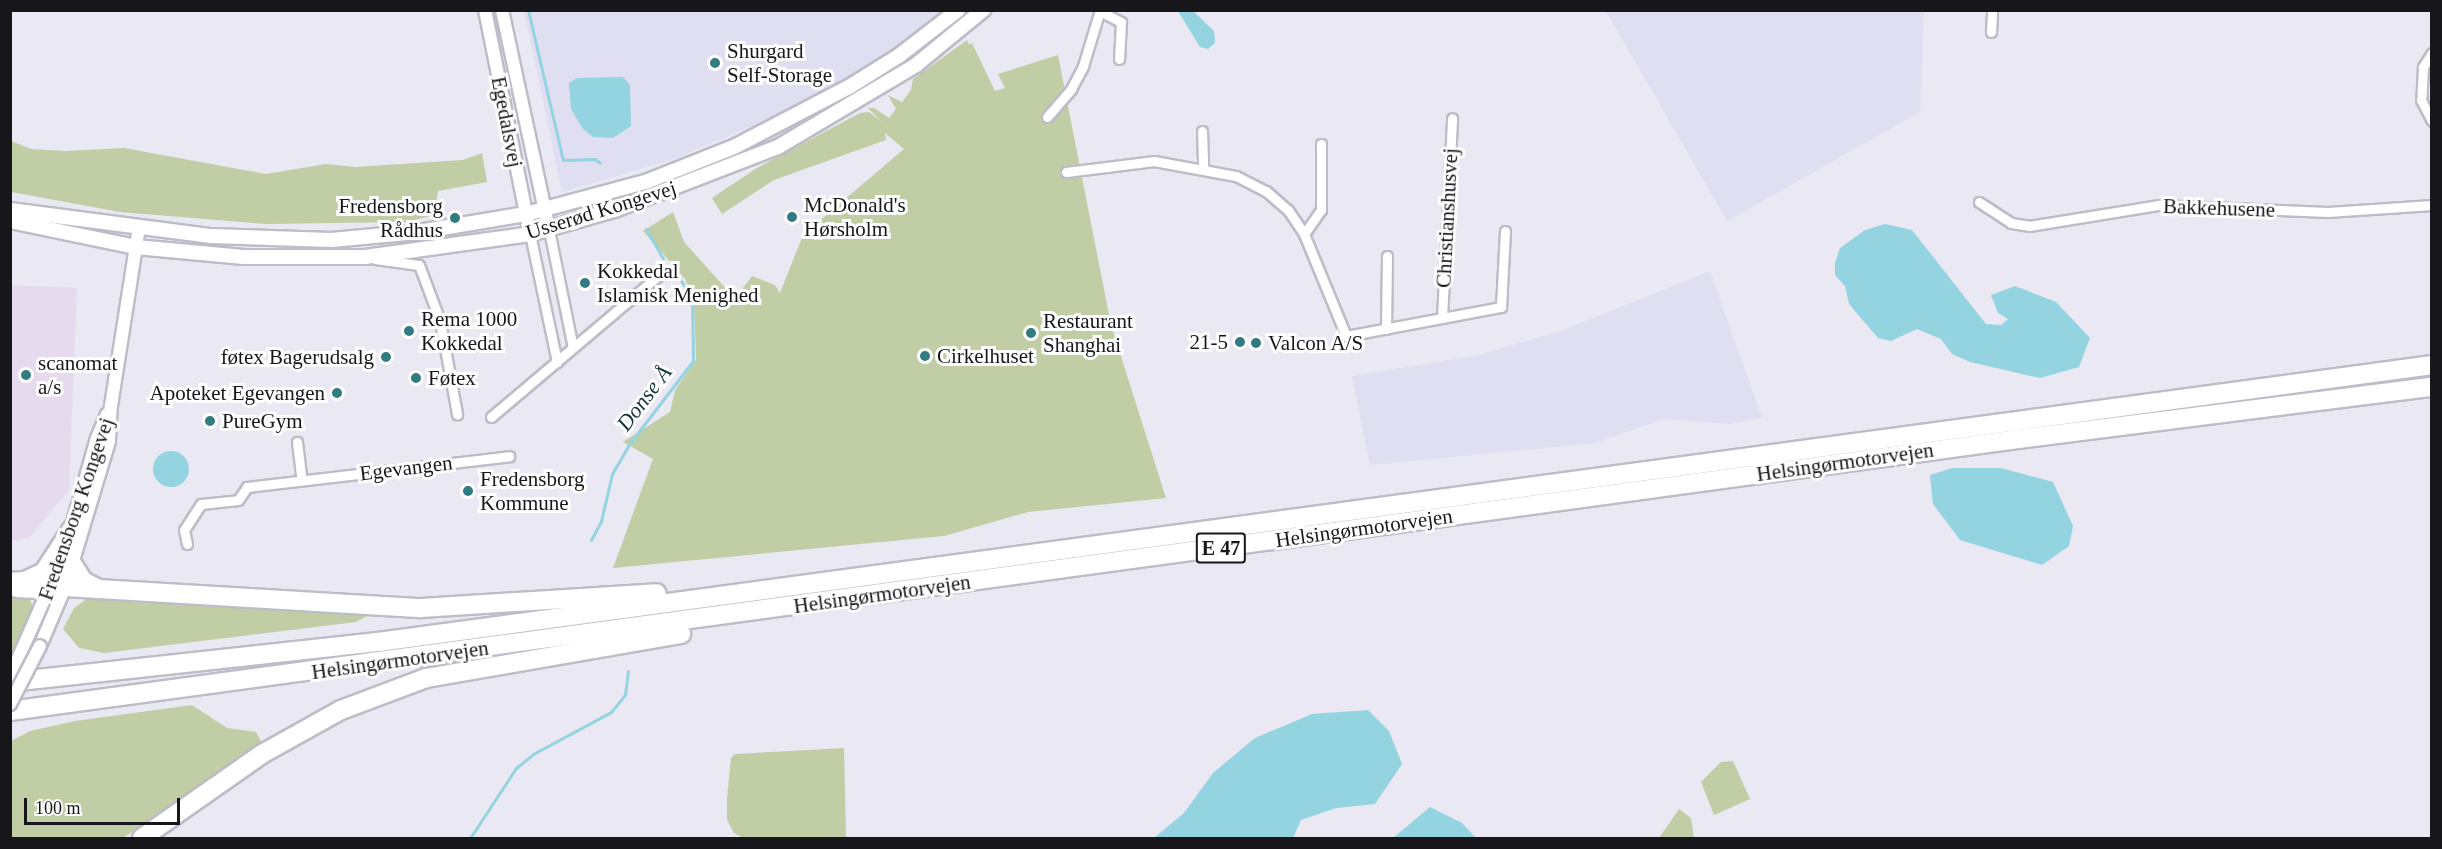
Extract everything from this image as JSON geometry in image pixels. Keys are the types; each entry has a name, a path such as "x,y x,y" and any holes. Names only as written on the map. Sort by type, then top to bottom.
{"highway":[{"name":"Helsingørmotorvejen","path":"10,682 378,642 2432,365"},
{"name":"Helsingørmotorvejen","path":"10,711 1994,442 2432,387"},
{"path":"10,582 25,581 44,572 72,529"},
{"path":"73,565 83,581 100,590"},
{"path":"10,588 100,590 421,608 761,590"},
{"path":"142,838 272,749 341,710 426,678 514,660 759,622 831,600"}],"main road":[{"name":"Usserød Kongevej","path":"10,210 211,236 331,240 418,232 526,214 648,181 734,147 849,87 900,55 958,10"},
{"name":"Usserød Kongevej","path":"10,221 136,247 244,257 365,256 549,230 714,174 778,147 916,65 983,10"}],"street":[{"name":"Egedalsvej","path":"485,10 530,234"},
{"name":"Egedalsvej","path":"502,10 549,230"},
{"path":"1991,32 1992,10"},
{"path":"1047,117 1071,89 1083,66 1100,11 1121,22 1119,59"},
{"path":"2432,53 2423,67 2421,100 2432,121"},
{"name":"Christianshusvej","path":"1442,318 1452,118"},
{"path":"1202,131 1203,168"},
{"path":"1304,234 1321,210 1321,144"},
{"name":"Christianshusvej","path":"1066,172 1134,161 1203,168 1236,176 1266,191 1288,210 1304,234 1346,336 1501,307 1505,231"},
{"name":"Bakkehusene","path":"1979,202 2011,223 2029,226 2159,205 2328,212 2432,205"},
{"name":"Fredensborg Kongevej","path":"10,704 58,589 73,565 109,441 111,406 139,228"},
{"path":"549,230 573,348"},
{"path":"530,234 557,362"},
{"path":"365,256 419,266 428,283 440,321 457,414"},
{"path":"1386,329 1387,256"},
{"path":"491,417 658,276"},
{"name":"Fredensborg Kongevej","path":"58,589 97,438 111,406"},
{"path":"297,442 302,480"},
{"name":"Egevangen","path":"187,544 184,530 201,504 238,500 247,487 509,456"},
{"name":"Fredensborg Kongevej","path":"10,676 34,643"}],"shaded area":[{"path":"524,11 958,11 839,90 671,160 562,192"},
{"path":"1606,11 1924,11 1920,112 1727,221"},
{"path":"1710,271 1762,418 1729,424 1664,419 1595,443 1370,465 1352,376 1475,356 1558,332"},
{"path":"10,285 77,288 69,490 29,538 11,541"}],"green space":[{"path":"967,40 969,45 972,43 995,91 1005,88 998,74 1058,55 1111,325 1166,498 1028,512 944,536 613,568 653,459 623,442 670,412 675,390 696,360 694,302 685,279 643,231 673,212 684,242 729,292 738,295 752,276 775,285 780,293 803,235 904,149 885,133 886,140 774,180 722,214 712,198 757,168 860,113 869,112 882,122 868,108 874,108 889,118 896,109 888,95 902,102 911,90 913,79"},
{"path":"11,141 31,149 66,151 124,148 266,174 326,164 355,167 463,160 482,153 487,182 438,191 434,215 407,222 266,224 120,212 11,192"},
{"path":"11,594 30,599 33,608 11,655"},
{"path":"88,598 374,612 356,622 104,653 79,648 63,629 74,608"},
{"path":"192,705 227,728 256,732 262,743 123,838 11,838 11,741 30,731 75,721"},
{"path":"844,748 846,837 741,837 734,833 727,820 727,798 731,758 735,754"},
{"path":"1733,761 1750,799 1714,815 1701,782 1721,762"},
{"path":"1679,809 1691,818 1694,838 1659,838"}],"water":[{"path":"1178,11 1193,11 1214,31 1215,43 1208,49 1200,47"},
{"path":"623,77 630,85 631,126 613,138 593,137 583,129 571,109 569,83 577,78"},
{"path":"1885,224 1912,230 1986,324 2001,325 2008,319 1998,313 1991,295 2015,286 2056,302 2090,338 2079,367 2040,378 1970,362 1952,354 1941,339 1917,329 1891,341 1878,338 1849,304 1845,286 1835,275 1835,263 1840,248 1865,230"},
{"path":"171,451 184,456 189,469 184,482 171,487 158,482 153,469 158,456"},
{"path":"1952,468 2001,468 2053,482 2073,526 2069,546 2042,565 1960,540 1933,504 1930,475"},
{"path":"1368,710 1389,731 1402,764 1375,804 1336,808 1301,820 1293,838 1154,838 1184,813 1213,773 1255,738 1312,714"},
{"path":"1430,807 1462,823 1476,838 1393,838"}],"waterway":[{"name":"Donse Å","path":"528,10 563,160 595,159 600,163"},
{"name":"Donse Å","path":"646,229 663,258"},
{"name":"Donse Å","path":"591,540 601,521 612,474 630,443 693,361 692,297 677,275"},
{"name":"Donse Å","path":"470,838 516,768 533,754 611,712 625,695 628,671"}],"place":[{"name":"Shurgard Self-Storage","path":"715,63"},
{"name":"McDonald's Hørsholm","path":"792,217"},
{"name":"Fredensborg Rådhus","path":"455,218"},
{"name":"Kokkedal Islamisk Menighed","path":"585,283"},
{"name":"Rema 1000 Kokkedal","path":"409,331"},
{"name":"Restaurant Shanghai","path":"1031,333"},
{"name":"21-5","path":"1240,342"},
{"name":"Valcon A/S","path":"1256,343"},
{"name":"Cirkelhuset","path":"925,356"},
{"name":"føtex Bagerudsalg","path":"386,357"},
{"name":"scanomat a/s","path":"26,375"},
{"name":"Føtex","path":"416,378"},
{"name":"Apoteket Egevangen","path":"337,393"},
{"name":"PureGym","path":"210,421"},
{"name":"Fredensborg Kommune","path":"468,491"}]}
